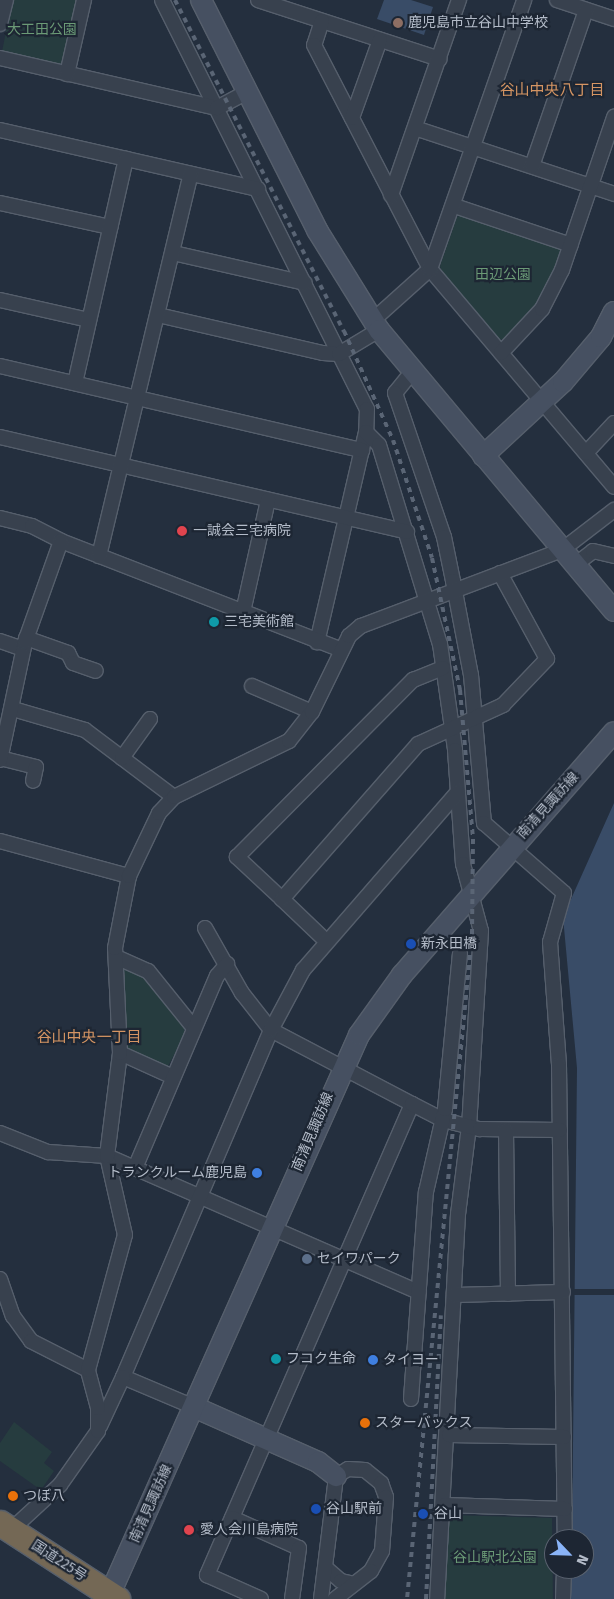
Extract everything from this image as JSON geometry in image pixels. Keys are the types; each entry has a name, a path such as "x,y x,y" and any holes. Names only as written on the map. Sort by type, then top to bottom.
{"highway":[{"name":"国道225号","path":"5,1527 111,1597"}],"street":[{"path":"0,24 6,0"},
{"path":"67,74 84,0"},
{"path":"162,0 367,410 366,432 317,642"},
{"path":"201,0 317,230 375,326 614,611"},
{"path":"258,0 440,58"},
{"path":"391,195 459,0"},
{"path":"339,354 375,326 430,269 455,206 524,0"},
{"path":"557,0 614,19"},
{"path":"532,166 586,10"},
{"path":"322,21 314,45 430,269 614,486"},
{"path":"352,118 380,40"},
{"path":"0,58 217,108 247,92"},
{"path":"501,353 542,309 571,245 614,117"},
{"path":"415,128 614,194"},
{"path":"0,130 258,190"},
{"path":"75,383 126,159"},
{"path":"99,556 123,466 191,174"},
{"path":"0,203 110,227"},
{"path":"455,206 571,245"},
{"path":"173,253 305,283"},
{"path":"0,300 89,320"},
{"path":"483,456 543,403 596,344 614,312"},
{"path":"158,314 339,354"},
{"path":"0,366 362,450"},
{"path":"412,372 395,393 444,537 476,719 484,823 564,892 550,942 557,997 563,1292 564,1529"},
{"path":"586,453 614,423"},
{"path":"366,432 379,445 428,599 443,668 452,731 463,864 482,931 469,1126 454,1295 449,1435 437,1599"},
{"path":"0,437 407,532"},
{"path":"243,612 268,500"},
{"path":"569,557 614,510"},
{"path":"0,518 32,526 60,541 317,642 342,650"},
{"path":"36,768 0,759 13,709 25,644 60,541"},
{"path":"98,1431 98,1408 88,1370 125,1235 107,1156 120,1053 116,956 129,876 159,813 174,796 289,741 312,712 348,636 361,626 500,573 593,551 614,556"},
{"path":"282,899 418,744 452,731 503,705 546,659 500,573"},
{"path":"0,641 68,653 73,663 96,671"},
{"path":"326,941 237,857 413,680 443,668"},
{"path":"252,686 312,712"},
{"path":"13,709 78,727 174,796"},
{"path":"122,758 150,719"},
{"name":"南清見諏訪線","path":"111,1597 341,1068 375,1012 511,846 614,732"},
{"path":"5,1527 60,1486 98,1431 123,1377 271,1030 303,970 326,941 458,792"},
{"path":"0,840 129,876"},
{"path":"205,928 271,1030 443,1120 469,1126 506,1130 560,1130"},
{"path":"411,1399 426,1192 443,1120 460,954"},
{"path":"116,956 148,971 194,1028"},
{"path":"134,1168 216,976 227,964"},
{"path":"120,1053 174,1077"},
{"path":"261,1599 207,1575 412,1104"},
{"path":"506,1130 508,1294"},
{"path":"0,1133 48,1152 107,1156 418,1292"},
{"path":"0,1279 14,1316 31,1341 88,1370"},
{"path":"454,1295 563,1292"},
{"path":"123,1377 318,1462 336,1476"},
{"path":"449,1435 564,1437"},
{"path":"335,1599 379,1563 386,1497 381,1483 365,1470 348,1469 336,1476"},
{"path":"321,1599 327,1569 336,1476"},
{"path":"445,1505 565,1509"},
{"path":"232,1518 299,1548 292,1599"},
{"path":"327,1569 341,1581 354,1584"},
{"path":"563,1599 564,1579"}],"green space":[{"name":"大工田公園","path":"12,0 79,0 66,61 60,65 2,52"},
{"name":"田辺公園","path":"462,215 560,247 562,251 537,305 505,340 499,339 442,273 440,266 457,217"},
{"path":"127,965 146,976 184,1026 185,1035 168,1066 128,1050 125,1043 121,969"},
{"path":"14,1422 52,1452 44,1463 54,1471 41,1490 0,1461 0,1443"},
{"name":"谷山駅北公園","path":"450,1515 552,1518 552,1529 544,1529 544,1579 553,1579 553,1599 443,1599"}],"water":[{"path":"384,0 411,0 433,7 424,35 377,19"},
{"path":"614,803 614,1599 570,1599 571,1579 594,1579 594,1529 572,1529 577,1068 563,917"}],"pier":[{"path":"572,1289 614,1289 614,1295 572,1295"}],"railway":[{"path":"175,0 344,331 393,440 432,558 460,690 473,839 472,935 407,1599"},
{"path":"426,1599 441,1315"}],"place":[{"name":"鹿児島市立谷山中学校","path":"398,23"},
{"name":"一誠会三宅病院","path":"182,531"},
{"name":"三宅美術館","path":"214,622"},
{"name":"新永田橋","path":"411,944"},
{"name":"トランクルーム鹿児島","path":"257,1173"},
{"name":"セイワパーク","path":"307,1259"},
{"name":"フコク生命","path":"276,1359"},
{"name":"タイヨー","path":"373,1360"},
{"name":"スターバックス","path":"365,1423"},
{"name":"つぼ八","path":"13,1496"},
{"name":"谷山駅前","path":"316,1509"},
{"name":"谷山","path":"423,1514"},
{"name":"愛人会川島病院","path":"189,1530"}],"district":[{"name":"谷山中央八丁目","path":"552,91"},
{"name":"谷山中央一丁目","path":"89,1038"}]}
